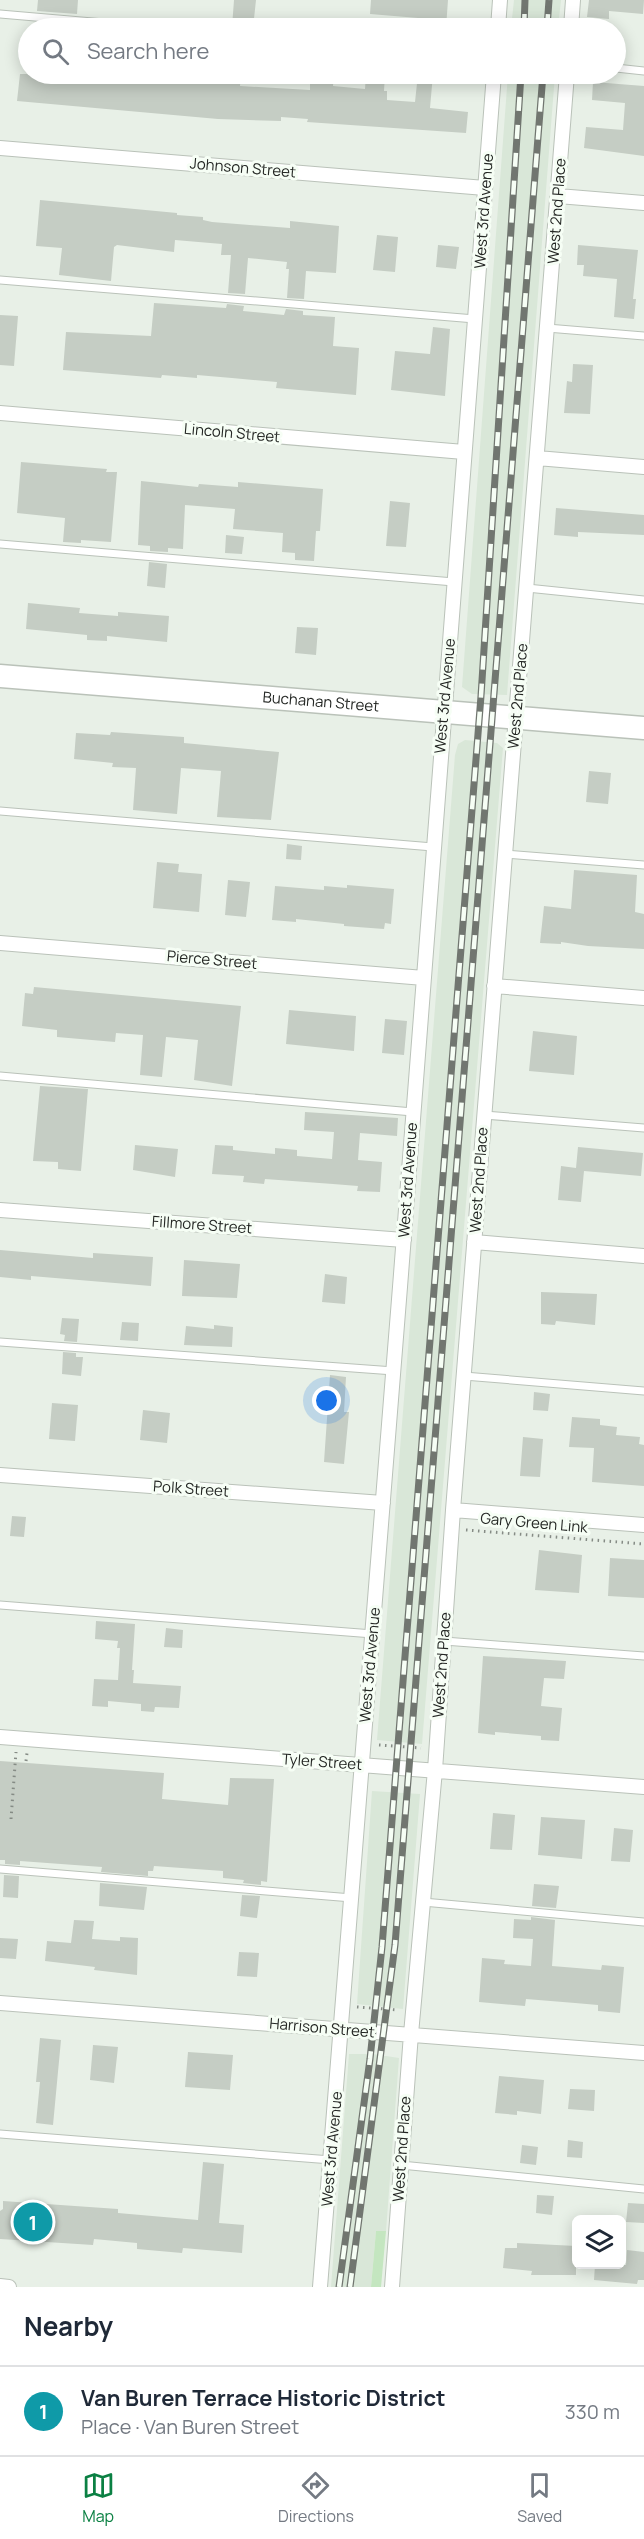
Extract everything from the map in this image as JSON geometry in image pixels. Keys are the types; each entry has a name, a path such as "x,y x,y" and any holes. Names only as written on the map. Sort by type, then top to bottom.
{"main road":[{"name":"Buchanan Street","path":"0,676 644,728"}],"street":[{"path":"499,18 500,0"},
{"path":"572,18 573,0"},
{"name":"West 3rd Avenue","path":"320,2287 394,1371 493,84"},
{"name":"West 2nd Place","path":"392,2287 411,2034 437,1749 453,1510 566,84"},
{"name":"Johnson Street","path":"0,148 485,189"},
{"path":"558,196 644,203"},
{"name":"Lincoln Street","path":"0,413 464,452"},
{"path":"537,458 644,467"},
{"name":"Pierce Street","path":"0,943 424,978"},
{"path":"495,986 644,998"},
{"name":"Fillmore Street","path":"0,1210 404,1240"},
{"path":"474,1242 644,1256"},
{"name":"Polk Street","path":"0,1475 383,1503"},
{"path":"453,1510 644,1525"},
{"name":"Tyler Street","path":"0,1737 644,1787"},
{"name":"Harrison Street","path":"0,2003 644,2053"},
{"path":"0,2286 9,2287"}],"lane":[{"path":"0,14 46,18"},
{"path":"626,69 644,71"},
{"path":"0,280 475,319"},
{"path":"547,328 644,336"},
{"path":"0,543 454,582"},
{"path":"527,588 644,600"},
{"path":"0,811 433,847"},
{"path":"506,854 644,865"},
{"path":"0,1076 413,1112"},
{"path":"484,1115 644,1128"},
{"path":"0,1342 394,1371"},
{"path":"464,1376 644,1391"},
{"path":"0,1605 373,1634"},
{"path":"444,1641 644,1656"},
{"path":"0,1869 352,1898"},
{"path":"423,1902 644,1922"},
{"path":"0,2134 331,2160"},
{"path":"401,2165 644,2188"}],"path":[{"name":"Gary Green Link","path":"464,1530 644,1544"},
{"path":"364,1743 437,1749"},
{"path":"11,1819 16,1758"},
{"path":"343,2006 413,2012"}],"shaded area":[{"path":"514,0 561,0 559,18 512,18"},
{"path":"507,84 554,84 507,695 472,694 462,687"},
{"path":"465,740 497,743 503,748 422,1744 377,1740 455,755 458,744"},
{"path":"372,1791 420,1794 403,2009 357,2004"},
{"path":"349,2054 373,2054 399,2058 386,2231 376,2231 371,2287 331,2287"}],"green space":[{"path":"376,2231 386,2231 381,2287 371,2287"}],"building":[{"path":"38,0 78,0 77,14 37,11"},
{"path":"234,0 256,0 254,18 233,18"},
{"path":"371,0 448,0 447,18 370,14"},
{"path":"589,0 644,0 643,14 609,11 609,18 587,17"},
{"path":"19,84 240,84 240,86 310,90 310,84 333,84 333,86 365,89 365,84 384,84 387,100 415,102 417,84 432,84 430,108 468,112 466,133 307,122 308,119 281,117 281,121 218,119 17,101"},
{"path":"593,84 644,86 644,156 584,148 586,127 623,130 625,103 592,100"},
{"path":"40,200 177,213 177,215 203,217 203,220 212,222 290,228 290,221 339,226 336,273 306,271 304,299 287,298 289,269 286,269 287,262 248,258 245,294 228,293 231,255 221,255 222,244 175,240 174,252 117,245 114,247 111,281 59,275 62,248 36,246"},
{"path":"377,235 398,237 395,272 373,270"},
{"path":"438,245 459,247 456,269 436,267"},
{"path":"578,245 638,250 633,299 636,299 634,319 614,317 617,279 583,276 584,265 577,265"},
{"path":"154,303 226,308 227,304 244,306 243,311 284,315 286,309 303,311 303,315 335,317 333,346 359,348 356,395 276,388 277,382 197,375 197,378 162,375 161,378 63,370 66,332 151,336"},
{"path":"0,315 18,316 14,366 0,365"},
{"path":"433,327 450,329 445,396 391,390 395,351 430,354"},
{"path":"573,364 593,365 590,414 564,413 567,381 572,382"},
{"path":"21,462 107,469 106,472 117,472 111,542 81,540 81,543 63,542 65,518 17,513"},
{"path":"141,481 198,487 199,484 238,487 238,482 323,489 320,531 316,531 314,561 295,560 295,553 282,552 283,533 233,529 235,509 185,505 183,549 168,548 168,552 150,551 150,546 138,545"},
{"path":"390,501 410,503 406,547 386,546"},
{"path":"556,508 644,515 644,535 578,532 578,537 554,535"},
{"path":"226,535 244,537 242,554 225,553"},
{"path":"149,562 167,564 165,588 147,586"},
{"path":"28,603 80,608 79,613 118,616 118,612 169,616 167,642 107,636 107,641 87,640 87,635 26,629"},
{"path":"297,627 318,628 316,655 295,653"},
{"path":"111,732 184,737 184,743 279,752 271,820 217,817 221,771 181,768 177,814 133,810 136,768 112,767 113,763 74,759 76,733 110,735"},
{"path":"589,771 611,773 608,804 586,802"},
{"path":"287,844 302,846 301,860 286,859"},
{"path":"157,862 179,864 178,872 202,874 199,912 153,908"},
{"path":"574,870 637,875 635,912 644,914 644,949 561,942 561,944 540,943 544,906 571,909"},
{"path":"228,880 250,882 246,917 225,915"},
{"path":"347,885 394,889 391,924 385,923 384,929 296,919 296,922 272,920 275,886 324,890 324,886 347,888"},
{"path":"34,987 241,1006 232,1086 194,1080 198,1040 166,1037 162,1077 140,1075 143,1035 116,1033 115,1042 57,1037 57,1030 22,1026 25,993 33,994"},
{"path":"289,1010 356,1016 354,1051 286,1044"},
{"path":"385,1019 407,1021 404,1055 382,1053"},
{"path":"533,1031 577,1036 574,1075 529,1071"},
{"path":"40,1086 88,1089 81,1171 58,1169 58,1162 33,1161"},
{"path":"305,1112 398,1118 397,1136 360,1133 358,1160 382,1162 380,1192 357,1191 358,1186 265,1179 264,1184 243,1182 244,1176 212,1174 215,1145 233,1146 233,1150 275,1154 275,1148 297,1150 297,1156 332,1159 334,1132 304,1130"},
{"path":"135,1145 178,1149 175,1177 133,1170"},
{"path":"578,1147 643,1153 641,1176 584,1171 581,1202 558,1200 561,1166 576,1168"},
{"path":"0,1250 93,1258 93,1253 153,1257 151,1286 31,1276 31,1280 0,1277"},
{"path":"184,1260 240,1264 237,1298 182,1296"},
{"path":"325,1274 347,1277 345,1304 322,1302"},
{"path":"541,1292 597,1294 595,1325 556,1321 555,1325 541,1324"},
{"path":"62,1318 79,1319 77,1342 64,1341 65,1335 60,1334"},
{"path":"122,1322 139,1323 138,1341 120,1340"},
{"path":"214,1325 233,1327 232,1347 184,1345 186,1326 214,1329"},
{"path":"63,1352 76,1353 76,1357 83,1357 81,1376 62,1374"},
{"path":"330,1375 346,1377 344,1412 349,1412 344,1464 324,1462"},
{"path":"534,1392 550,1394 548,1411 533,1410"},
{"path":"52,1403 78,1405 75,1441 49,1439"},
{"path":"143,1410 170,1413 167,1443 140,1440"},
{"path":"572,1417 600,1419 600,1425 617,1427 616,1435 640,1437 639,1444 644,1445 644,1486 592,1482 594,1448 569,1447"},
{"path":"523,1437 543,1439 540,1477 520,1476"},
{"path":"12,1516 26,1517 24,1537 10,1536"},
{"path":"539,1550 582,1555 579,1593 535,1590"},
{"path":"610,1558 644,1560 644,1598 608,1596"},
{"path":"96,1621 135,1624 133,1683 181,1686 179,1708 155,1707 154,1712 141,1711 141,1704 108,1701 108,1707 92,1706 94,1679 118,1680 120,1648 117,1648 118,1641 95,1639"},
{"path":"166,1628 183,1630 182,1648 164,1647"},
{"path":"483,1656 566,1661 564,1679 544,1678 541,1706 562,1708 559,1741 541,1740 541,1736 495,1732 495,1735 478,1733"},
{"path":"0,1761 164,1773 162,1799 228,1805 230,1778 274,1779 267,1882 261,1881 261,1885 243,1883 244,1880 223,1878 223,1871 154,1866 153,1871 148,1871 148,1876 101,1872 102,1867 20,1861 20,1865 5,1864 5,1860 0,1860"},
{"path":"493,1813 515,1815 512,1850 490,1849"},
{"path":"541,1817 585,1820 582,1859 538,1855"},
{"path":"614,1828 633,1830 630,1862 611,1861"},
{"path":"4,1875 19,1876 18,1898 3,1897"},
{"path":"100,1883 147,1887 144,1910 99,1906"},
{"path":"534,1884 559,1886 556,1908 532,1906"},
{"path":"242,1895 260,1896 257,1918 240,1916"},
{"path":"531,1917 555,1920 552,1966 601,1970 602,1965 624,1967 620,2013 598,2011 598,2005 526,1999 525,2006 479,2002 482,1958 505,1960 504,1964 531,1966 533,1939 513,1938 514,1919 531,1920"},
{"path":"74,1920 94,1921 92,1939 120,1941 120,1937 138,1938 137,1975 45,1961 47,1941 71,1943"},
{"path":"0,1938 18,1939 16,1959 0,1958"},
{"path":"239,1952 259,1953 257,1977 237,1976"},
{"path":"40,2038 61,2040 53,2125 36,2123 40,2082 36,2082"},
{"path":"93,2045 118,2047 114,2083 90,2080"},
{"path":"188,2052 233,2055 230,2090 185,2087"},
{"path":"499,2076 544,2080 541,2114 517,2111 517,2115 495,2113"},
{"path":"570,2089 595,2090 594,2111 568,2109"},
{"path":"568,2140 583,2142 582,2158 567,2157"},
{"path":"522,2145 538,2147 536,2165 520,2163"},
{"path":"203,2162 224,2164 219,2223 244,2225 242,2253 183,2248 182,2253 137,2249 137,2243 94,2239 93,2245 0,2239 0,2211 3,2209 3,2201 118,2209 118,2213 198,2220"},
{"path":"537,2195 554,2196 552,2215 536,2213"},
{"path":"628,2203 644,2204 644,2223 626,2222"},
{"path":"517,2243 572,2246 572,2269 576,2269 576,2275 531,2275 532,2271 503,2268 505,2248 517,2248"},
{"path":"627,2250 644,2252 644,2280 638,2280 637,2284 594,2280 595,2269 626,2269"}],"railway":[{"path":"524,18 525,0"},
{"path":"548,18 549,0"},
{"path":"339,2287 370,2059 382,1947 481,696 520,84"},
{"path":"350,2287 395,1945 542,84"}],"place":[{"name":"Van Buren Terrace Historic District","path":"33,2222"}]}
